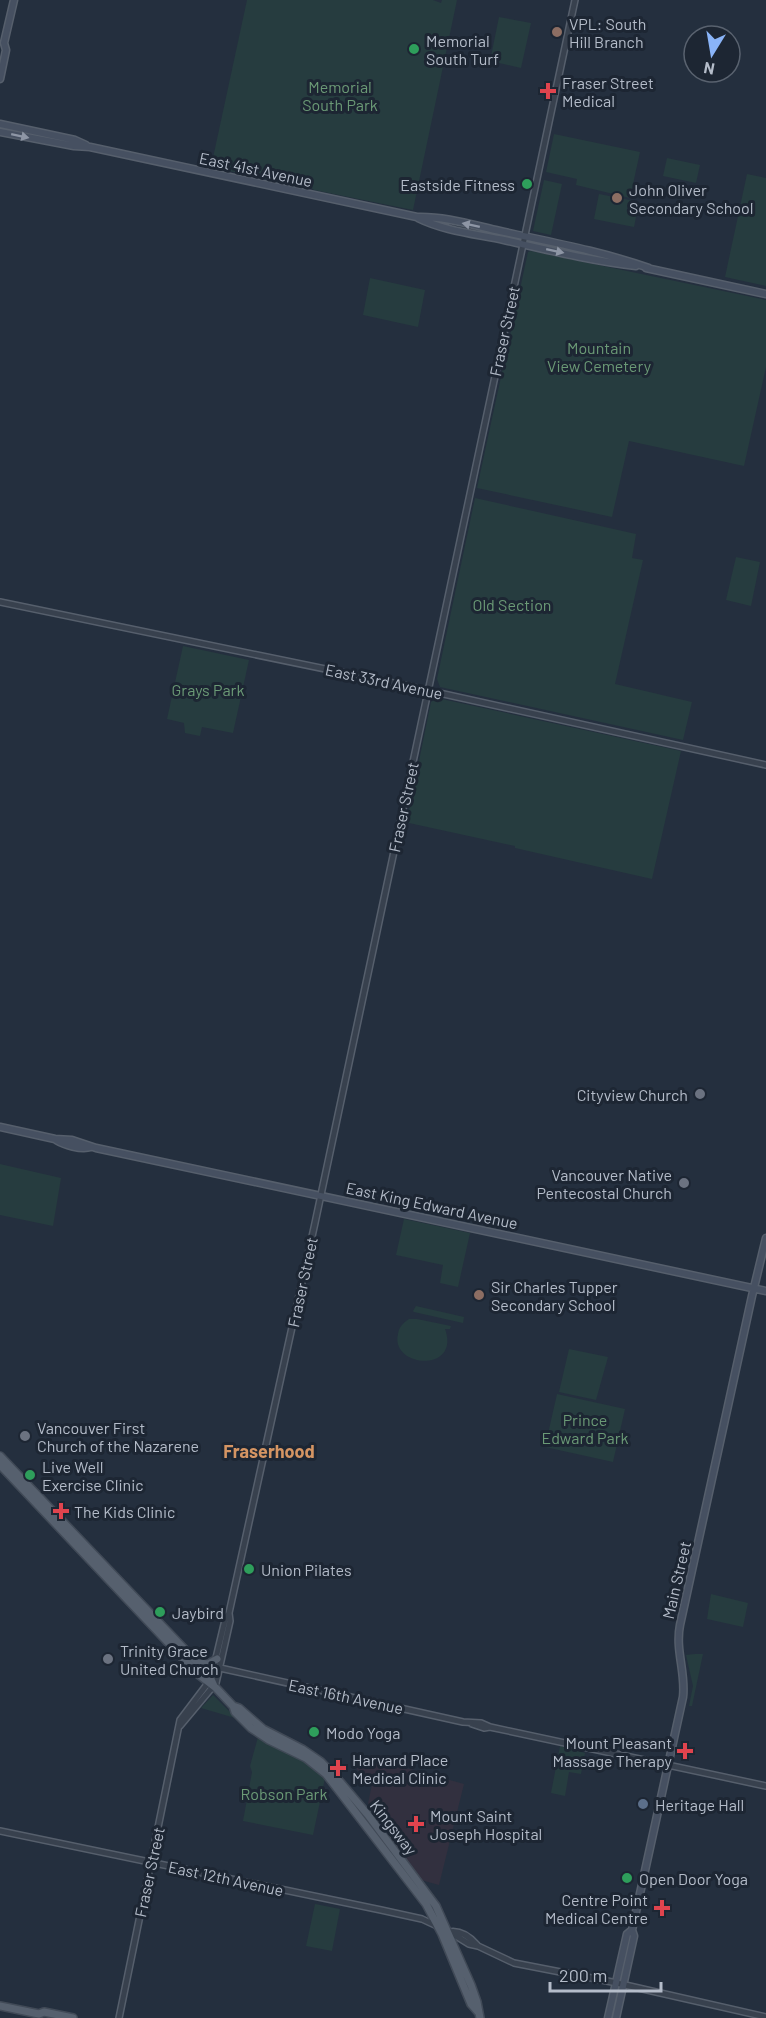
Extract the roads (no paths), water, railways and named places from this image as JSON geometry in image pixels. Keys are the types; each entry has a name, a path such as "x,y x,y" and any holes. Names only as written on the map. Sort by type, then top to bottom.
{"main road":[{"path":"0,79 6,50 2,46 14,0"},
{"name":"East 41st Avenue","path":"0,124 75,140 90,147"},
{"name":"East 41st Avenue","path":"0,132 90,147 417,217 460,222 623,259 649,268"},
{"name":"East 41st Avenue","path":"417,217 427,223 766,294"},
{"name":"East King Edward Avenue","path":"0,1127 55,1139 61,1143 91,1147 320,1195 766,1291"},
{"name":"Main Street","path":"616,2018 627,1934 632,1930 684,1693 678,1649 680,1625 753,1288 766,1238"},
{"name":"Kingsway","path":"0,1456 198,1663 212,1683"},
{"name":"Kingsway","path":"0,1465 212,1683 233,1706 235,1712 258,1733 306,1758 324,1773 417,1891 439,1927 471,2004 479,2015"},
{"path":"198,1663 208,1665 217,1659"},
{"name":"Kingsway","path":"233,1706 239,1708 263,1729 310,1753 330,1770 368,1815 430,1897 449,1932 477,2002 479,2015"},
{"name":"Main Street","path":"608,2018 619,1984"},
{"path":"0,2006 41,2016 44,2012 73,2018"}],"street":[{"name":"Fraser Street","path":"212,1683 320,1195 575,0"},
{"name":"East 33rd Avenue","path":"0,602 427,690 766,765"},
{"name":"Fraser Street","path":"118,2018 180,1726 212,1683 220,1668 230,1621 229,1613"},
{"name":"East 16th Avenue","path":"220,1668 766,1786"},
{"name":"East 12th Avenue","path":"0,1831 422,1919 449,1932 456,1931 472,1939 478,1946 514,1963 766,2017"}],"place":[{"name":"VPL: South Hill Branch","path":"557,32"},
{"name":"Memorial South Turf","path":"414,49"},
{"name":"Fraser Street Medical","path":"548,91"},
{"name":"Eastside Fitness","path":"527,184"},
{"name":"John Oliver Secondary School","path":"617,198"},
{"name":"Cityview Church","path":"700,1094"},
{"name":"Vancouver Native Pentecostal Church","path":"684,1183"},
{"name":"Sir Charles Tupper Secondary School","path":"479,1295"},
{"name":"Vancouver First Church of the Nazarene","path":"25,1436"},
{"name":"Live Well Exercise Clinic","path":"30,1475"},
{"name":"The Kids Clinic","path":"61,1511"},
{"name":"Union Pilates","path":"249,1569"},
{"name":"Jaybird","path":"160,1612"},
{"name":"Trinity Grace United Church","path":"108,1659"},
{"name":"Modo Yoga","path":"314,1732"},
{"name":"Mount Pleasant Massage Therapy","path":"685,1751"},
{"name":"Harvard Place Medical Clinic","path":"338,1768"},
{"name":"Heritage Hall","path":"643,1804"},
{"name":"Mount Saint Joseph Hospital","path":"416,1824"},
{"name":"Open Door Yoga","path":"627,1878"},
{"name":"Centre Point Medical Centre","path":"662,1908"}],"district":[{"name":"Fraserhood","path":"269,1451"}],"park label":[{"name":"Memorial South Park","path":"340,95"},
{"name":"Mountain View Cemetery","path":"599,356"},
{"name":"Old Section","path":"512,604"},
{"name":"Grays Park","path":"208,689"},
{"name":"Prince Edward Park","path":"585,1428"},
{"name":"Robson Park","path":"284,1793"}]}
